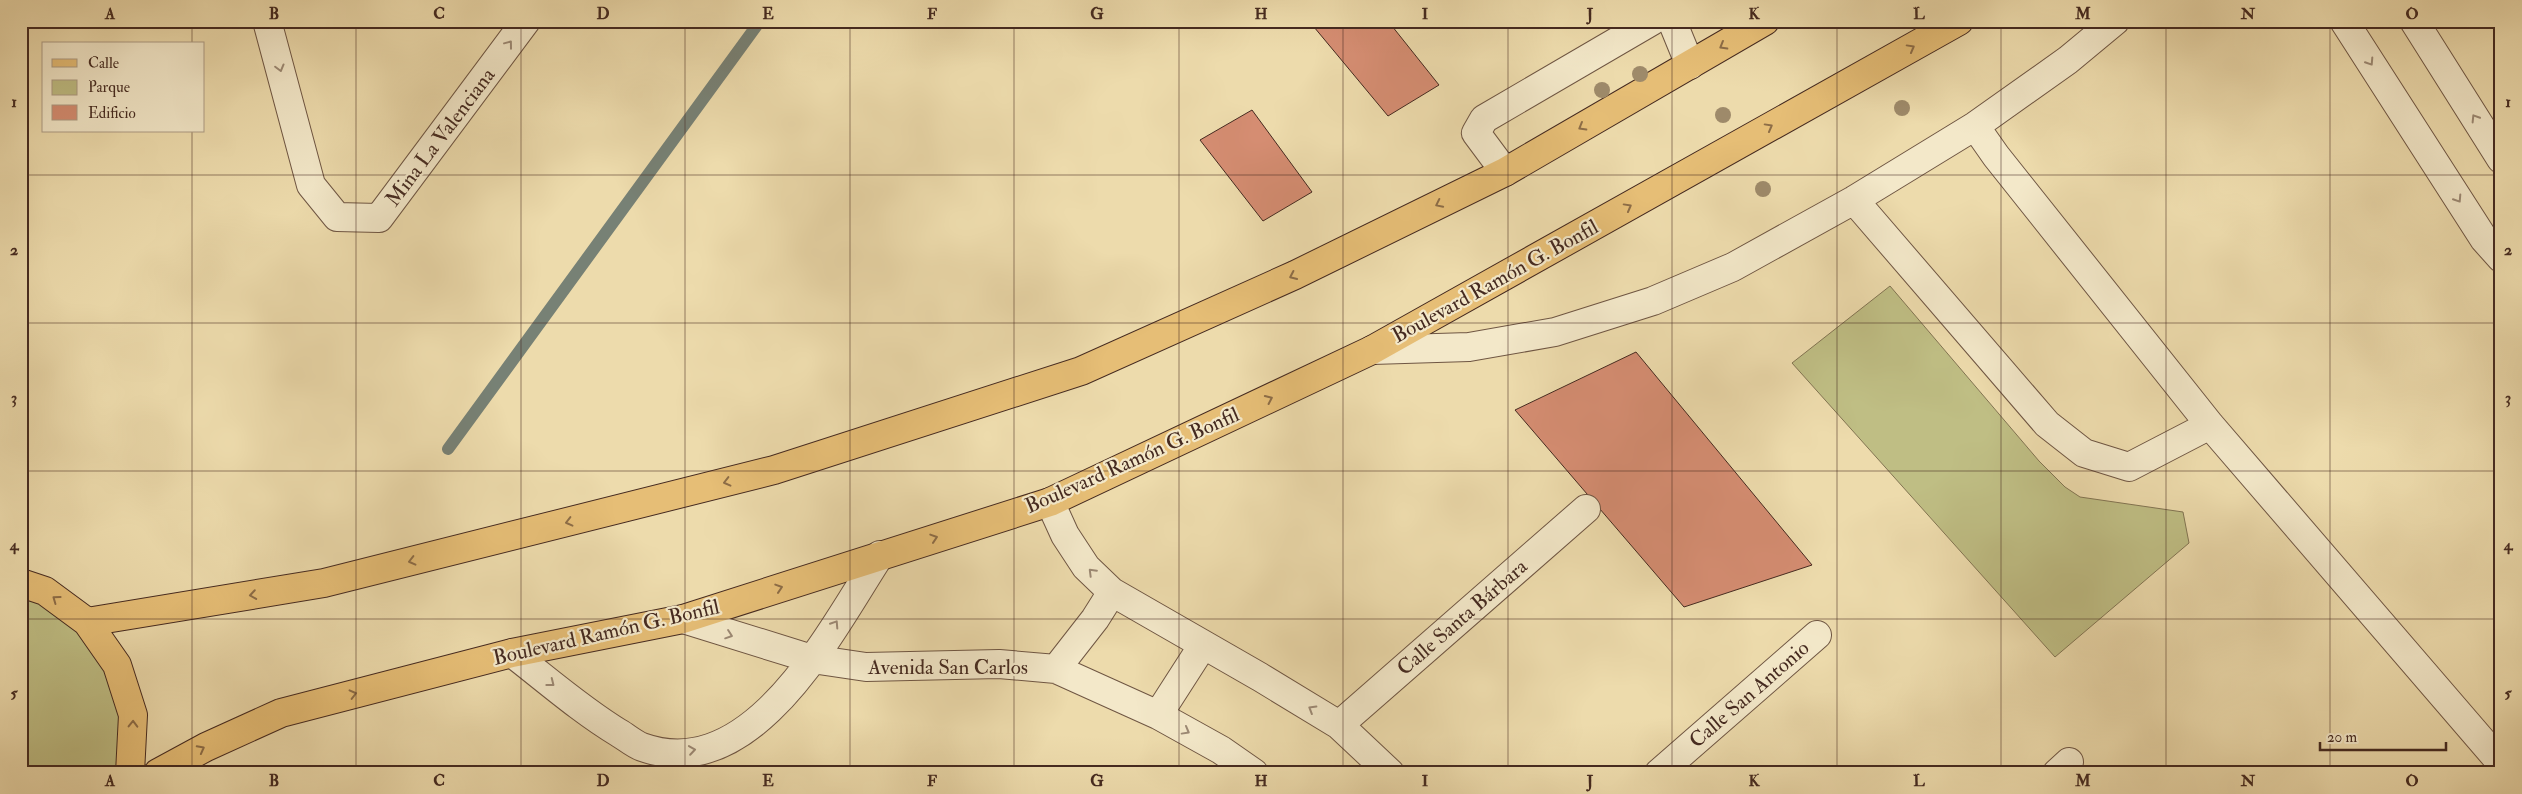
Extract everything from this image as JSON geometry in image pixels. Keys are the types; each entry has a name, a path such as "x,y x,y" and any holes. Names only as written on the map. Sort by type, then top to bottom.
{"main road":[{"path":"87,622 324,583 774,470 1081,371 1295,275 1504,172 1765,21"},
{"name":"Boulevard Ramón G. Bonfil","path":"158,773 206,747 281,713 512,653 683,619 1050,502 1372,350 1959,21"},
{"path":"21,583 45,591 87,622 117,665 133,714 130,773"}],"street":[{"name":"Mina La Valenciana","path":"267,21 311,185 337,217 379,218 526,21"},
{"path":"1504,172 1476,133 1484,118 1652,21"},
{"path":"1672,21 1690,65"},
{"path":"1372,350 1469,347 1555,332 1652,301 1733,267 1854,200 1975,126 2068,60 2115,21"},
{"path":"2344,21 2484,239 2501,258"},
{"path":"2414,21 2501,159"},
{"path":"1975,126 1996,156 2210,425 2501,764"},
{"path":"1854,200 2047,424 2084,453 2129,467 2210,425"},
{"path":"1050,502 1065,535 1086,566 1112,592 1339,725 1390,773"},
{"name":"Calle Santa Bárbara","path":"1339,725 1586,509"},
{"path":"512,653 599,720 641,746 674,753 716,747 754,725 783,697 812,660 880,555"},
{"path":"1056,669 1095,619 1112,592"},
{"name":"Avenida San Carlos","path":"683,619 812,660 866,667 999,664 1056,669 1158,715 1221,750 1254,773"},
{"name":"Calle San Antonio","path":"1659,773 1817,634"},
{"path":"1158,715 1203,645"}],"green space":[{"path":"1890,286 2039,461 2065,487 2080,497 2183,512 2189,543 2055,657 1792,363"},
{"path":"21,584 117,665 130,773 21,773"}],"building":[{"path":"1309,21 1388,21 1439,85 1388,116"},
{"path":"1252,110 1312,192 1263,221 1200,140"},
{"path":"1636,352 1812,565 1684,607 1515,410"}],"waterway":[{"path":"448,449 760,21"}]}
